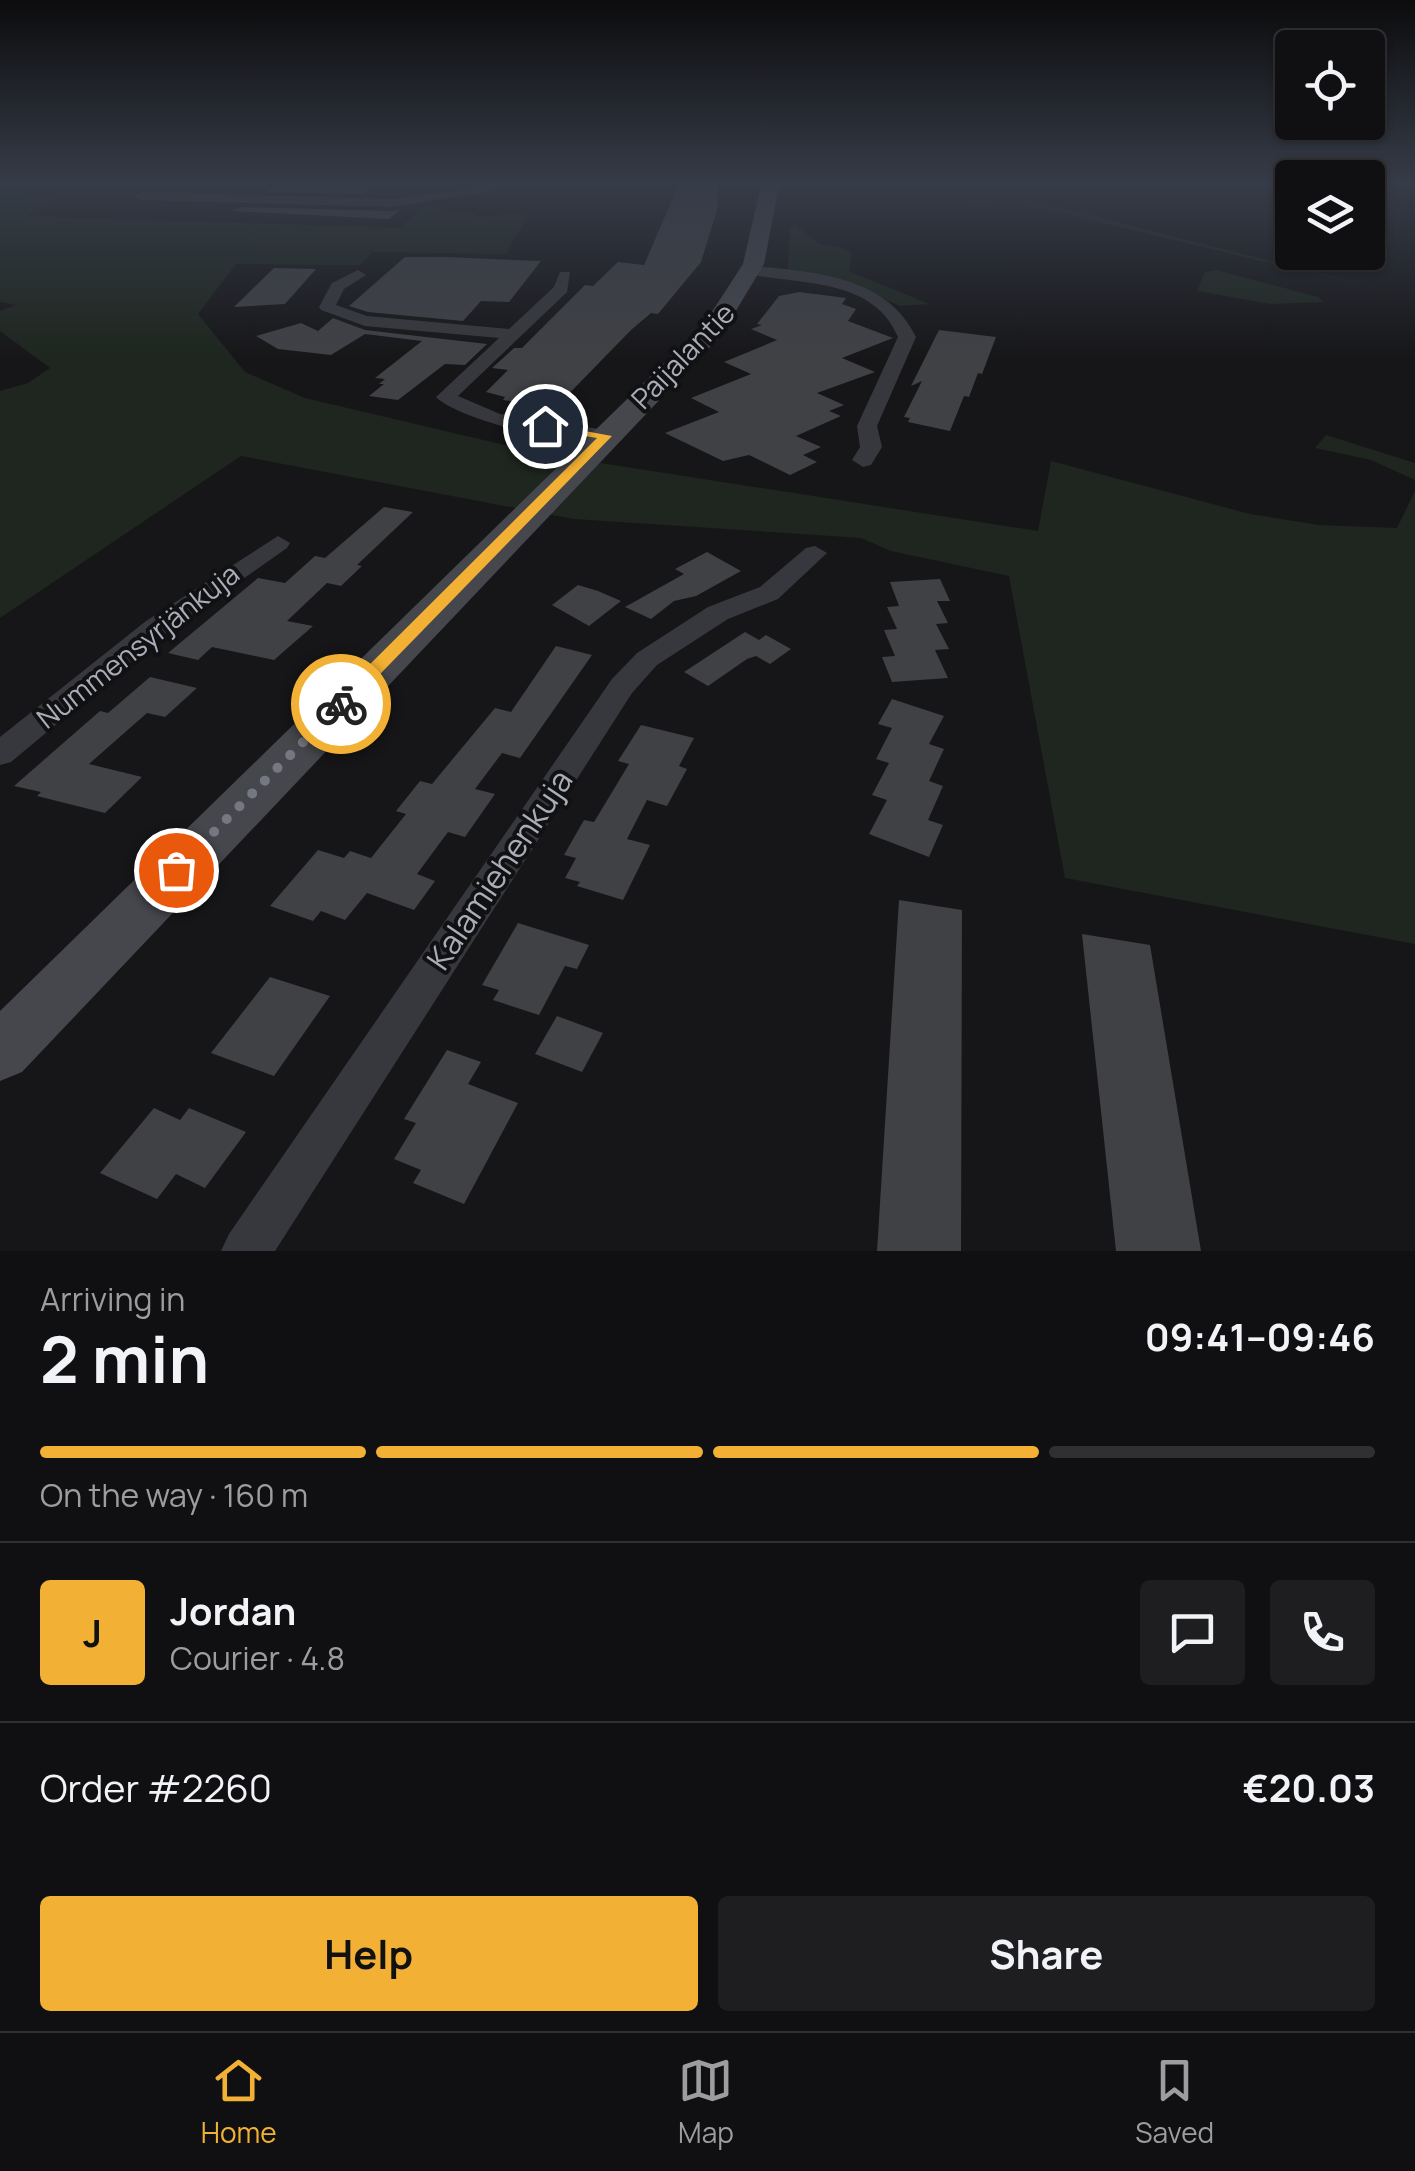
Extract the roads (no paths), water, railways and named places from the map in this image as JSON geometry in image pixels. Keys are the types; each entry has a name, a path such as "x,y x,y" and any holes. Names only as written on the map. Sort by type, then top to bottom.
{"street":[{"name":"Paijalantie","path":"0,1052 713,329 754,271 759,242"},
{"path":"754,271 846,287 867,294 900,317 908,337 867,426 870,447 863,460"},
{"path":"358,274 338,286 328,297 327,307 365,321 512,334"},
{"path":"565,274 560,289 446,396 456,407 478,414 606,436"},
{"name":"Nummensyrjänkuja","path":"0,754 156,627 278,543"},
{"name":"Kalamiehenkuja","path":"246,1251 622,686 648,659 718,613 768,593 815,553"}]}
